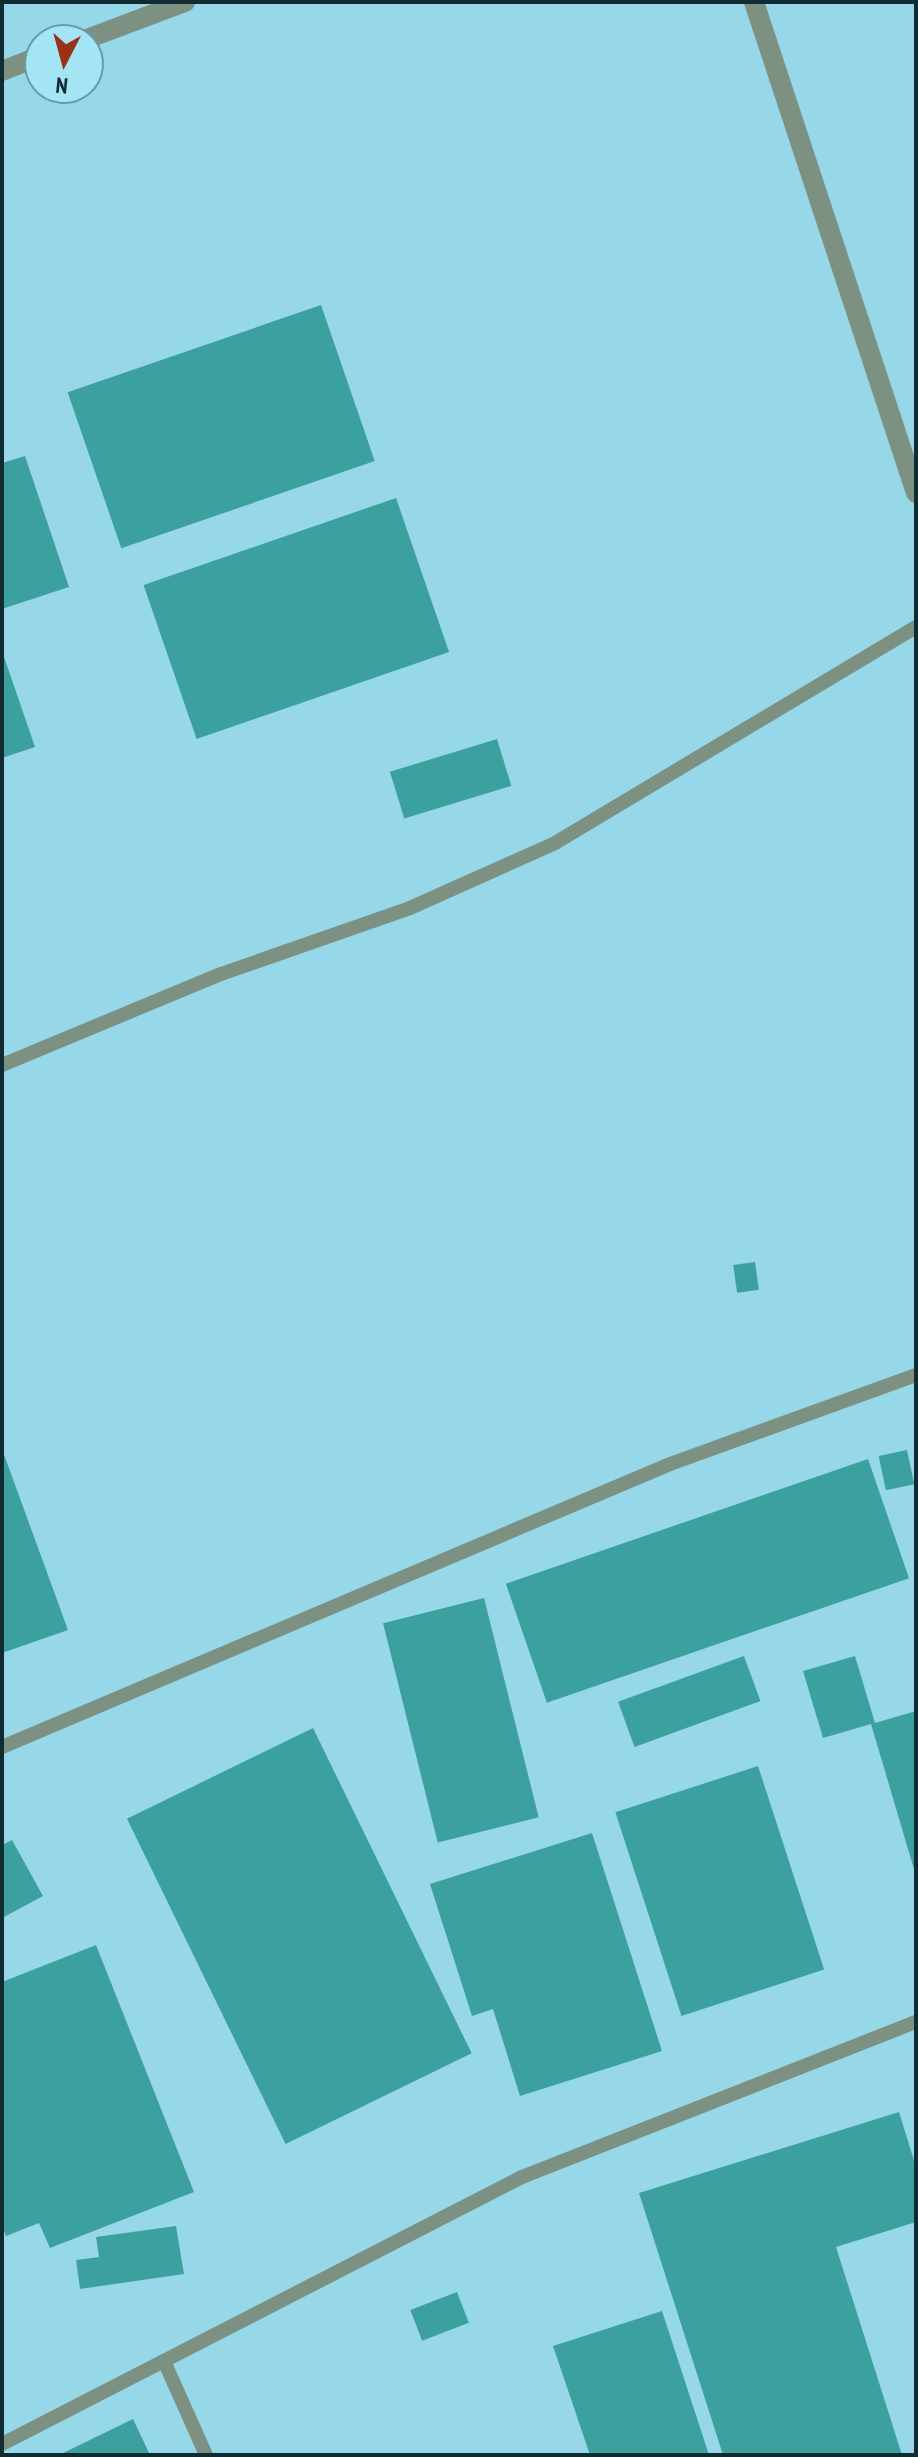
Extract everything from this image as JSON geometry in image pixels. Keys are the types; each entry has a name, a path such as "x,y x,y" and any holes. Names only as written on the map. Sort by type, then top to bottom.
{"street":[{"path":"104,32 185,2"},
{"path":"754,2 916,493"},
{"path":"2,71 24,62"}],"lane":[{"path":"2,1065 221,974 410,908 555,843 916,627"},
{"path":"2,1747 670,1464 916,1375"},
{"path":"2,2444 522,2177 916,2022"},
{"path":"164,2361 206,2455"}],"building":[{"path":"321,305 375,461 121,548 68,392"},
{"path":"25,456 69,587 2,609 2,463"},
{"path":"396,498 449,652 197,739 144,585"},
{"path":"2,651 35,747 2,758"},
{"path":"497,739 511,786 404,819 390,772"},
{"path":"755,1262 759,1290 737,1293 733,1265"},
{"path":"2,1449 68,1630 2,1653"},
{"path":"907,1450 914,1484 886,1490 879,1456"},
{"path":"868,1459 909,1578 547,1703 506,1584"},
{"path":"484,1598 539,1817 438,1842 383,1623"},
{"path":"744,1656 760,1701 634,1747 618,1702"},
{"path":"855,1656 875,1723 916,1711 916,1876 871,1724 823,1738 803,1671"},
{"path":"313,1728 472,2053 286,2144 127,1819"},
{"path":"758,1766 824,1970 681,2016 615,1812"},
{"path":"592,1833 662,2051 520,2096 493,2009 472,2016 430,1884"},
{"path":"12,1840 43,1896 2,1918 2,1845"},
{"path":"96,1945 194,2192 50,2248 39,2223 6,2236 2,2225 2,1982"},
{"path":"899,2112 916,2167 916,2222 836,2247 902,2455 723,2455 639,2193"},
{"path":"176,2226 184,2274 80,2289 76,2260 99,2257 96,2237"},
{"path":"457,2292 469,2323 422,2341 410,2310"},
{"path":"662,2311 709,2455 590,2455 553,2346"},
{"path":"133,2419 150,2455 59,2455"}]}
